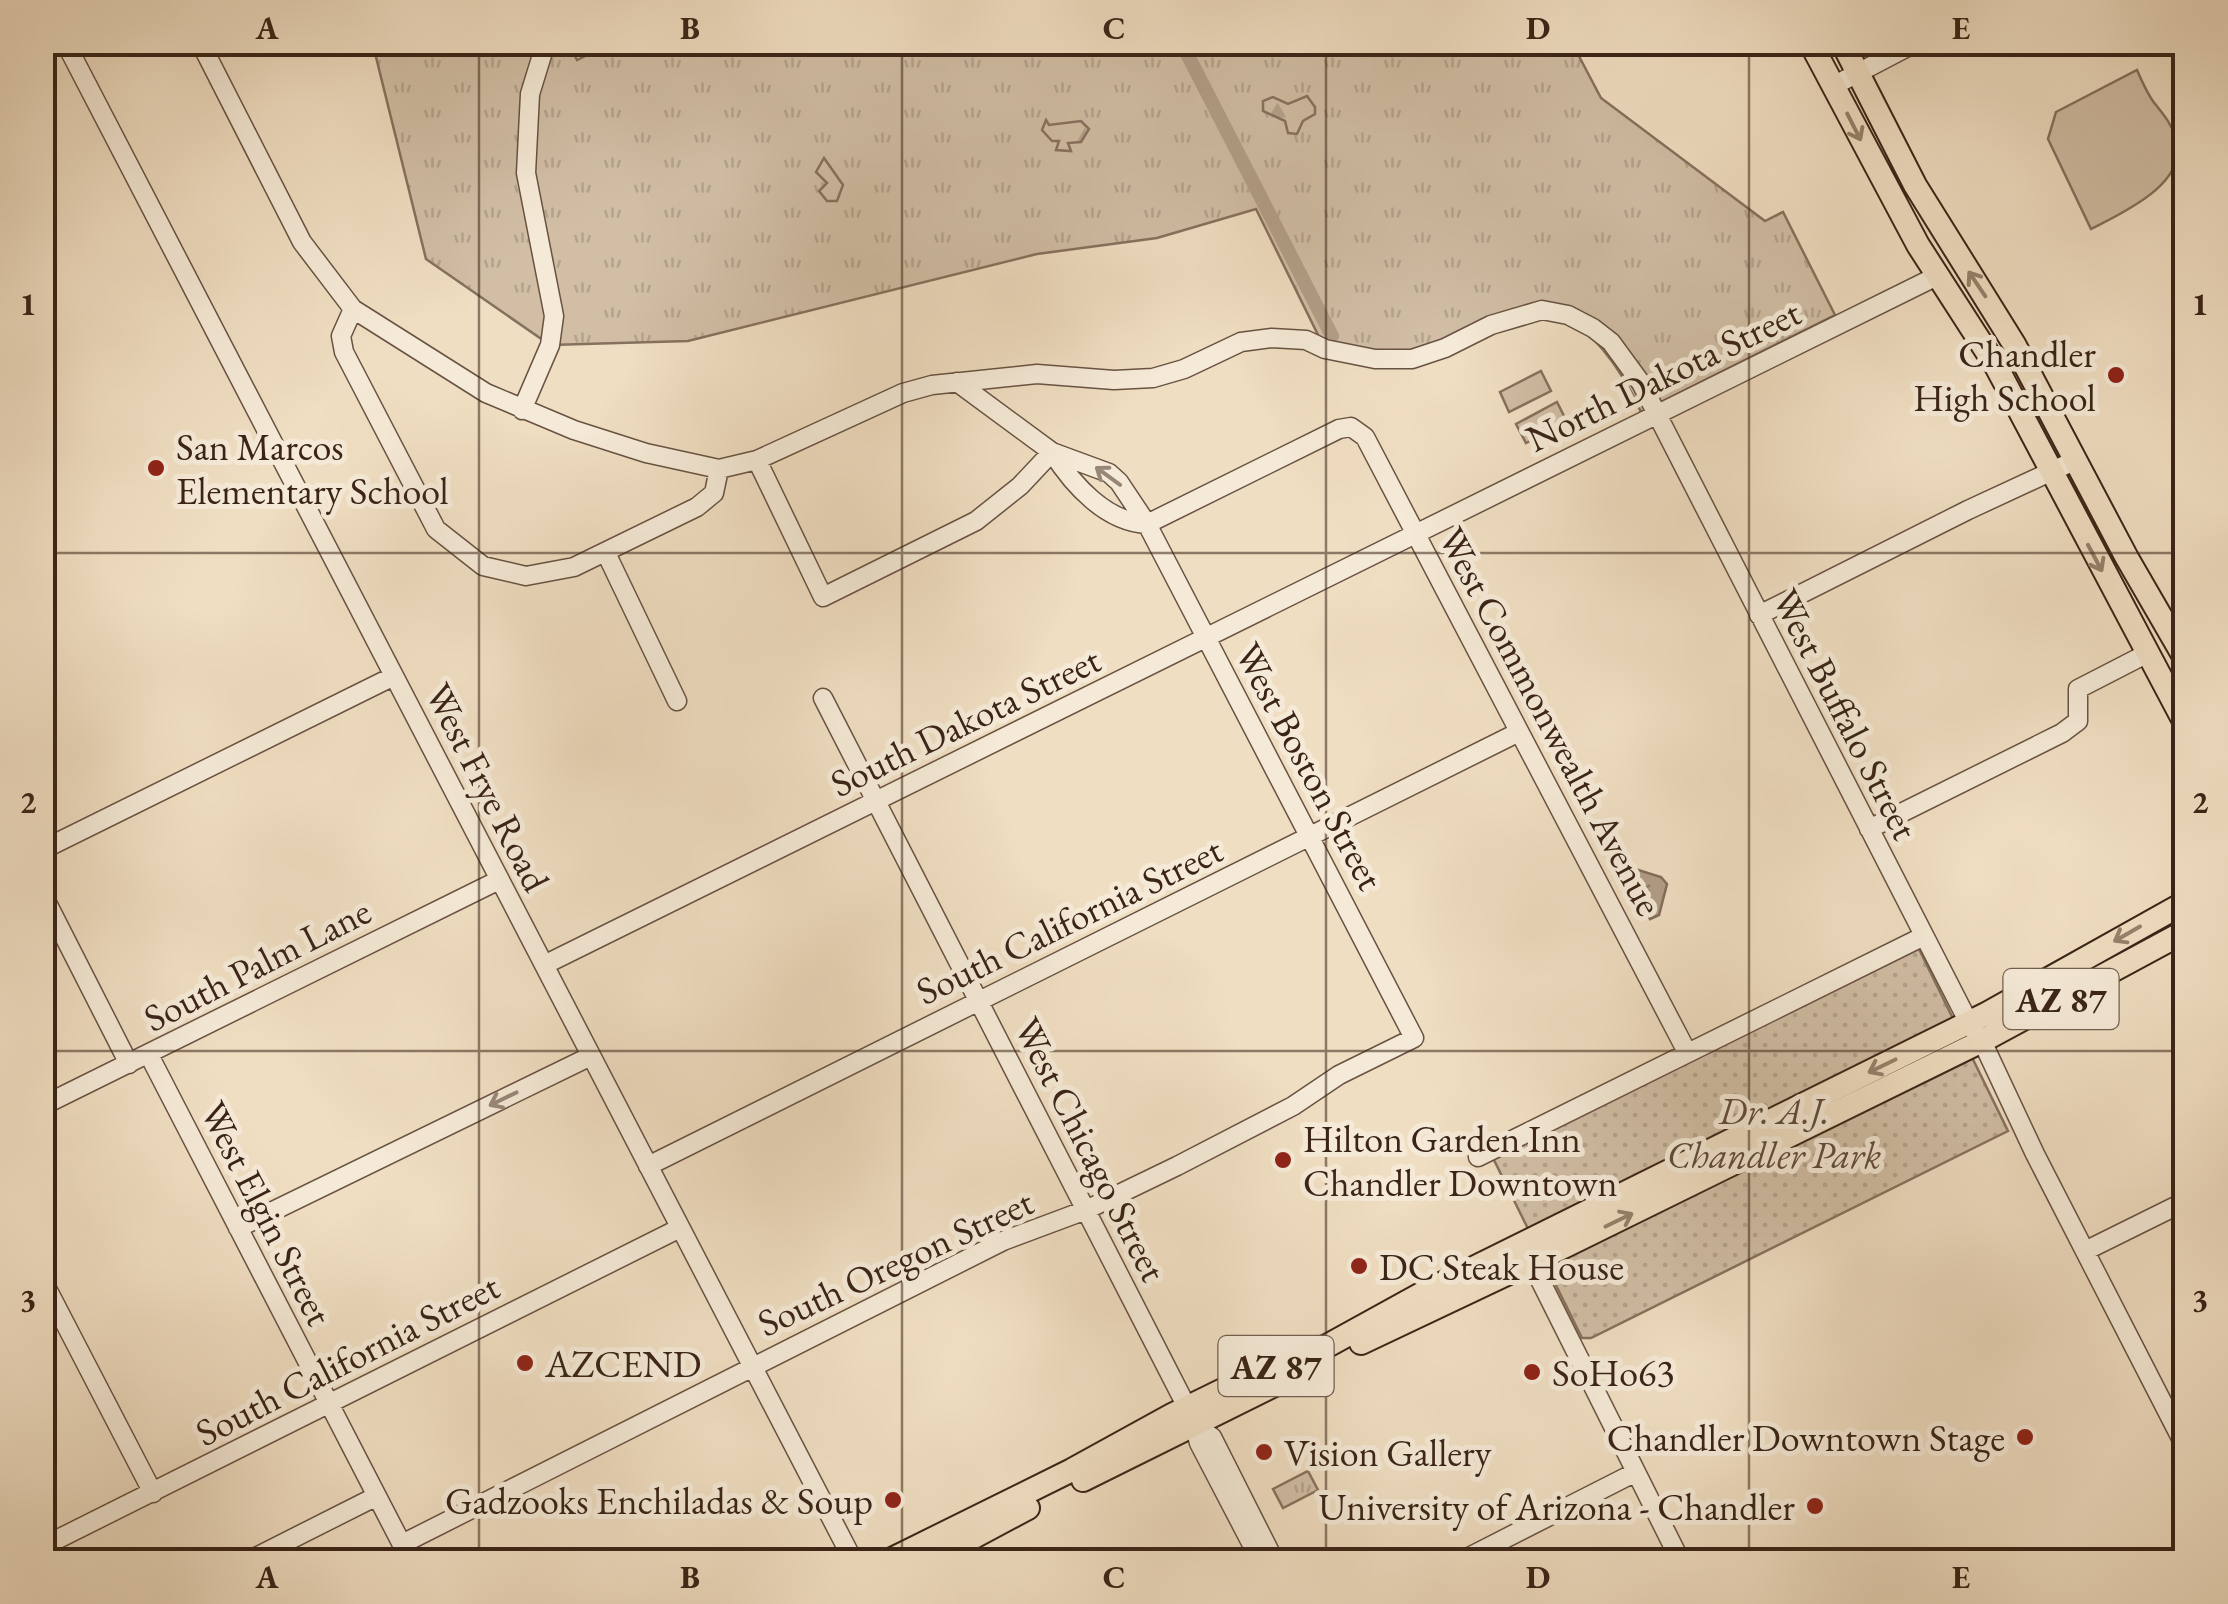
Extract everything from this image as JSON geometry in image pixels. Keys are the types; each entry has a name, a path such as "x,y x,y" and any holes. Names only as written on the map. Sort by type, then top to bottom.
{"main road":[{"path":"1810,42 1898,210 1996,366 2186,724"},
{"path":"1842,42 1915,185 2014,344 2186,660"},
{"name":"AZ 87","path":"1976,1032 2186,902"},
{"name":"AZ 87","path":"886,1562 951,1539 1191,1416 1262,1371 1327,1346 1390,1310 1527,1254 2186,931"},
{"name":"AZ 87","path":"927,1562 951,1539"}],"street":[{"name":"West Frye Road","path":"65,42 854,1562"},
{"path":"200,42 302,242 354,308 486,394 522,410 646,453 720,469 714,493 697,507 574,567 526,576 483,566 436,529 344,352 341,336 354,308"},
{"path":"522,410 550,345 554,316 526,173 530,94 546,42"},
{"path":"1833,86 1917,42"},
{"name":"North Dakota Street","path":"1414,533 1939,275"},
{"name":"West Buffalo Street","path":"720,469 757,460 904,393 957,382 1036,374 1114,380 1153,378 1184,369 1241,342 1272,338 1306,340 1375,359 1412,360 1446,348 1491,324 1542,310 1586,323 1610,342 1641,382 2186,1448"},
{"name":"West Boston Street","path":"957,382 1052,452 1110,474 1119,482 1147,524 1414,1038"},
{"name":"West Commonwealth Avenue","path":"1147,524 1339,429 1351,427 1365,437 1687,1052"},
{"path":"757,460 824,597 976,521 1020,486 1052,452"},
{"name":"West Boston Street","path":"1052,452 1068,476 1102,508 1128,523 1147,524"},
{"path":"1759,615 2076,460"},
{"name":"South Dakota Street","path":"544,965 1414,533"},
{"path":"606,554 677,700"},
{"path":"1869,829 2062,734 2078,720 2078,690 2148,653"},
{"path":"42,850 394,676"},
{"name":"West Chicago Street","path":"823,698 1191,1416"},
{"name":"South California Street","path":"648,1166 1519,732"},
{"name":"South Palm Lane","path":"42,1106 499,880"},
{"path":"42,893 129,1064"},
{"path":"1478,1156 1924,936"},
{"name":"South Oregon Street","path":"402,1544 1003,1241 1086,1210 1294,1106 1339,1075 1414,1038"},
{"name":"West Elgin Street","path":"149,1054 411,1562"},
{"path":"238,1228 591,1056"},
{"path":"2084,1251 2186,1200"},
{"name":"South California Street","path":"42,1547 680,1228"},
{"path":"1527,1254 1682,1562"},
{"path":"42,1278 153,1493"},
{"path":"1191,1416 1199,1443 1261,1562"},
{"path":"1191,1416 1212,1437 1274,1562"},
{"path":"1459,1562 1636,1472"},
{"path":"246,1562 377,1496"}],"green space":[{"path":"613,42 1572,43 1601,98 1765,221 1783,212 1835,315 1641,412 1602,349 1574,324 1558,318 1510,325 1417,358 1384,358 1325,349 1256,209 1157,238 1037,254 688,341 550,345 426,259 375,53 367,43 569,43 577,60"},
{"path":"2137,70 2172,129 2178,154 2173,169 2150,194 2091,229 2048,139 2056,112"},
{"path":"1307,96 1315,114 1303,121 1297,134 1288,133 1285,121 1263,111 1263,101 1273,97 1288,104"},
{"path":"1046,120 1049,125 1081,121 1089,129 1081,142 1068,143 1071,151 1056,150 1059,141 1052,141 1042,130"},
{"path":"824,158 843,185 837,201 827,201 819,191 827,183 816,172"},
{"path":"1541,371 1551,391 1509,412 1500,392"},
{"path":"1557,402 1567,422 1526,443 1516,424"},
{"name":"Dr. A.J. Chandler Park","path":"1918,947 2008,1131 1591,1338 1582,1338 1493,1158"},
{"path":"1308,1471 1318,1490 1283,1508 1273,1489"}],"water":[{"path":"1635,869 1661,877 1667,884 1659,915 1650,919 1643,905 1648,891 1635,888 1627,873"}],"waterway":[{"path":"1181,42 1332,336"}],"place":[{"name":"Chandler High School","path":"2116,375"},
{"name":"San Marcos Elementary School","path":"156,468"},
{"name":"Hilton Garden Inn Chandler Downtown","path":"1283,1160"},
{"name":"DC Steak House","path":"1359,1266"},
{"name":"AZCEND","path":"525,1363"},
{"name":"SoHo63","path":"1532,1372"},
{"name":"Chandler Downtown Stage","path":"2025,1437"},
{"name":"Vision Gallery","path":"1264,1452"},
{"name":"Gadzooks Enchiladas & Soup","path":"893,1500"},
{"name":"University of Arizona - Chandler","path":"1815,1506"}]}
